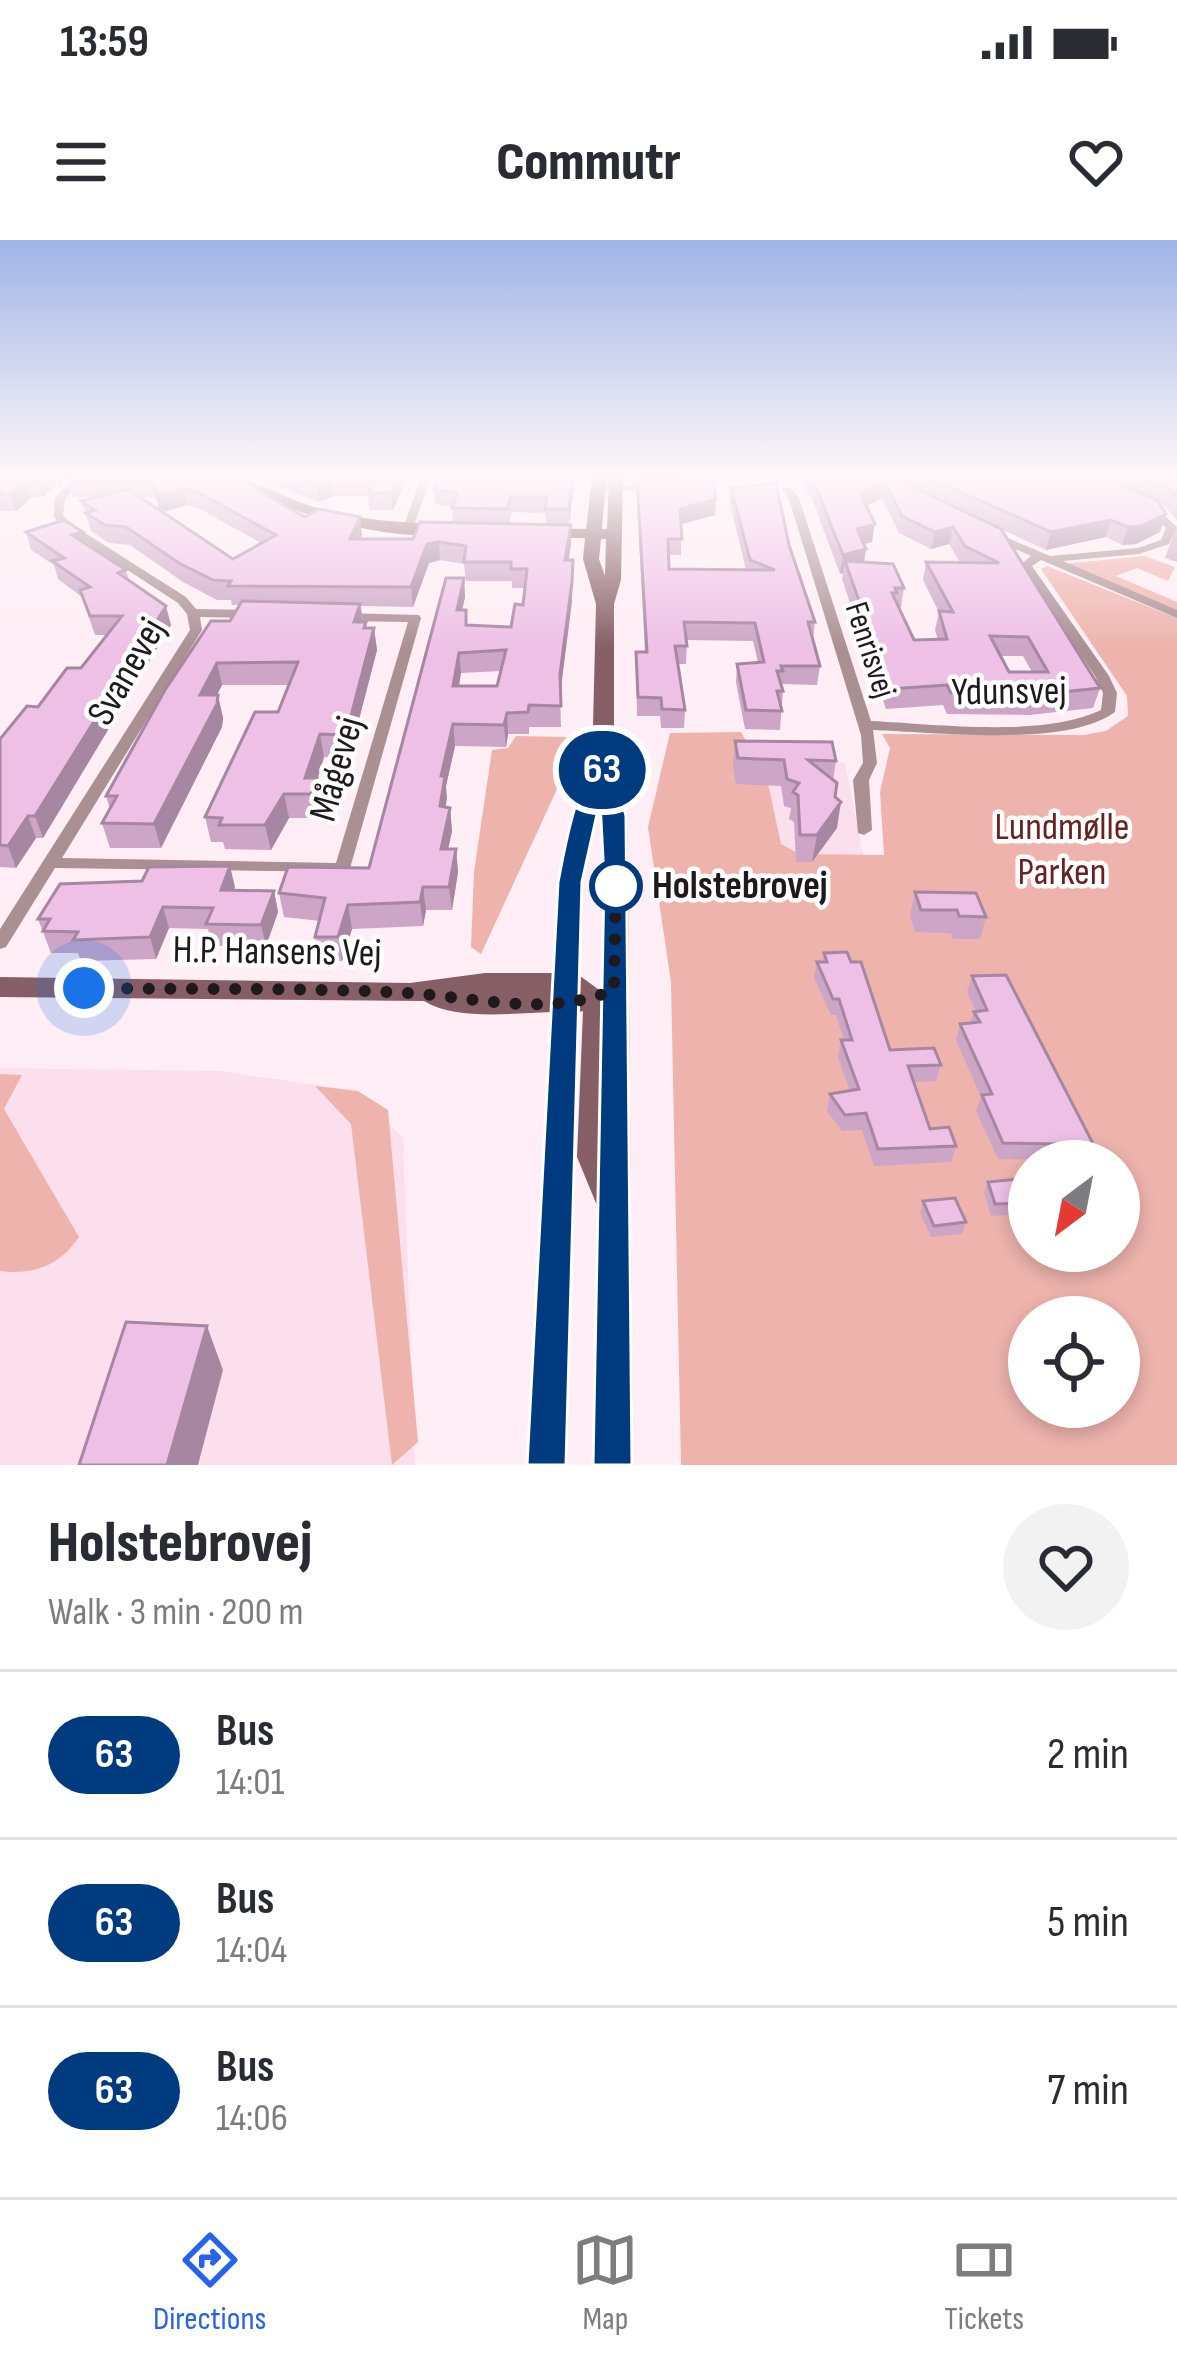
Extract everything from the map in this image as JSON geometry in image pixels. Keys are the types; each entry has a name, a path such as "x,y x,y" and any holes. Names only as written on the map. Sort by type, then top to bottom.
{"main road":[{"path":"603,535 595,580 605,604"},
{"path":"547,1465 586,994 615,816 603,768 605,604 613,580 605,535"},
{"path":"603,768 583,817 570,882 586,994 597,1006 592,1157 614,1216 613,1465"},
{"name":"H.P. Hansens Vej","path":"0,987 410,993 474,1003 586,994"}],"street":[{"name":"Svanevej","path":"0,943 196,630 193,613 182,600 81,535"},
{"name":"Fenrisvej","path":"806,535 866,725 869,764 861,780 864,830"},
{"path":"992,535 1177,614"},
{"path":"1040,559 1139,551 1165,542 1168,535"},
{"name":"Ydunsvej","path":"866,725 1054,728 1091,723 1108,712 1110,693 1102,676 1026,565 1040,559"},
{"path":"193,613 260,614"},
{"name":"Mågevej","path":"48,863 343,868 415,618 326,616"}],"shaded area":[{"path":"769,751 786,761 845,763 869,884 747,871"},
{"path":"0,1068 219,1071 358,1091 403,1138 415,1465 0,1465"}],"green space":[{"path":"1144,556 1175,567 1168,581 1137,568 1116,576 1177,602 1177,611 1063,564"},
{"name":"Lundmølle Parken","path":"1047,566 1177,618 1177,1465 681,1465 671,982 648,827 670,733 741,732 767,779 781,844 799,854 884,855 880,792 890,748 882,734 1084,735 1106,731 1128,716 1127,696 1041,569"},
{"path":"516,736 570,737 557,789 481,954 471,947 474,872 492,750 508,748"},
{"path":"0,1074 22,1075 4,1109 79,1237 54,1262 24,1271 0,1271"},
{"path":"315,1086 358,1091 388,1110 418,1442 392,1465 351,1124"}],"building":[{"path":"31,535 72,535 126,570 118,573 166,606 35,816 28,816 8,846 0,845 0,739 27,706 38,707 67,668 81,668 122,616 90,616 80,590 90,587 52,561 64,558"},
{"path":"138,535 197,535 233,559 276,535 413,539 415,535 569,535 565,560 573,560 572,582 560,674 561,706 529,705 528,712 507,713 504,725 453,724 441,776 445,776 440,806 450,808 441,849 456,849 449,887 423,887 420,902 348,905 338,937 315,937 325,898 279,893 288,867 369,868 446,578 464,578 457,610 466,610 466,625 511,627 515,604 523,605 527,569 511,569 511,562 464,562 466,546 439,542 427,544 411,587 228,586 231,581 213,580","holes":["506,650 497,686 453,686 459,653"]},
{"path":"640,535 682,535 682,539 668,539 669,569 775,570 750,560 743,535 787,535 815,622 808,622 820,666 781,666 783,671 777,671 783,691 777,691 782,711 746,710 737,664 764,662 755,623 684,622 687,646 675,646 685,710 662,709 661,698 638,697 636,652 647,652"},
{"path":"835,535 860,535 866,549 843,555"},
{"path":"958,535 1005,535 1100,688 1034,695 951,693 947,685 890,689 845,561 893,564 904,588 892,593 914,640 947,639 939,611 953,612 926,562 999,563 965,546","holes":["990,636 1028,637 1048,672 1009,672"]},
{"path":"242,601 360,604 354,622 374,628 346,735 320,734 305,778 317,778 311,794 284,794 265,825 219,825 222,818 205,817 255,712 278,712 298,662 217,663 200,695 218,695 217,704 154,824 102,823 117,796 106,796 165,690 211,621 230,621"},
{"path":"735,741 832,742 836,761 808,760 837,783 835,797 841,802 817,835 800,835 798,795 793,792 799,783 787,779 784,760 738,758"},
{"path":"230,866 221,890 274,891 261,925 206,924 213,908 163,907 150,937 73,940 78,932 43,931 50,919 38,919 60,884 142,881 149,867"},
{"path":"915,892 976,893 986,917 959,916 957,910 921,910"},
{"path":"847,952 851,962 861,962 890,1050 934,1048 941,1065 908,1066 930,1129 949,1127 956,1146 878,1149 866,1113 845,1115 830,1094 859,1089 841,1040 852,1040 839,999 833,999 817,962 827,962 824,953"},
{"path":"1006,975 1091,1140 1003,1143 982,1095 992,1094 960,1024 980,1022 974,1012 987,1010 972,976"},
{"path":"1008,1180 1008,1204 995,1204 988,1182"},
{"path":"955,1198 966,1222 934,1226 923,1201"},
{"path":"126,1322 207,1326 167,1465 79,1465"}],"bus line":[{"name":"63","path":"547,1465 570,882 583,817 603,768 615,816 616,879 613,1465"}],"place":[{"name":"Holstebrovej","path":"616,886"}],"route":[{"path":"84,988 410,993 474,1003 567,1006 614,990 616,879 616,886"}]}
